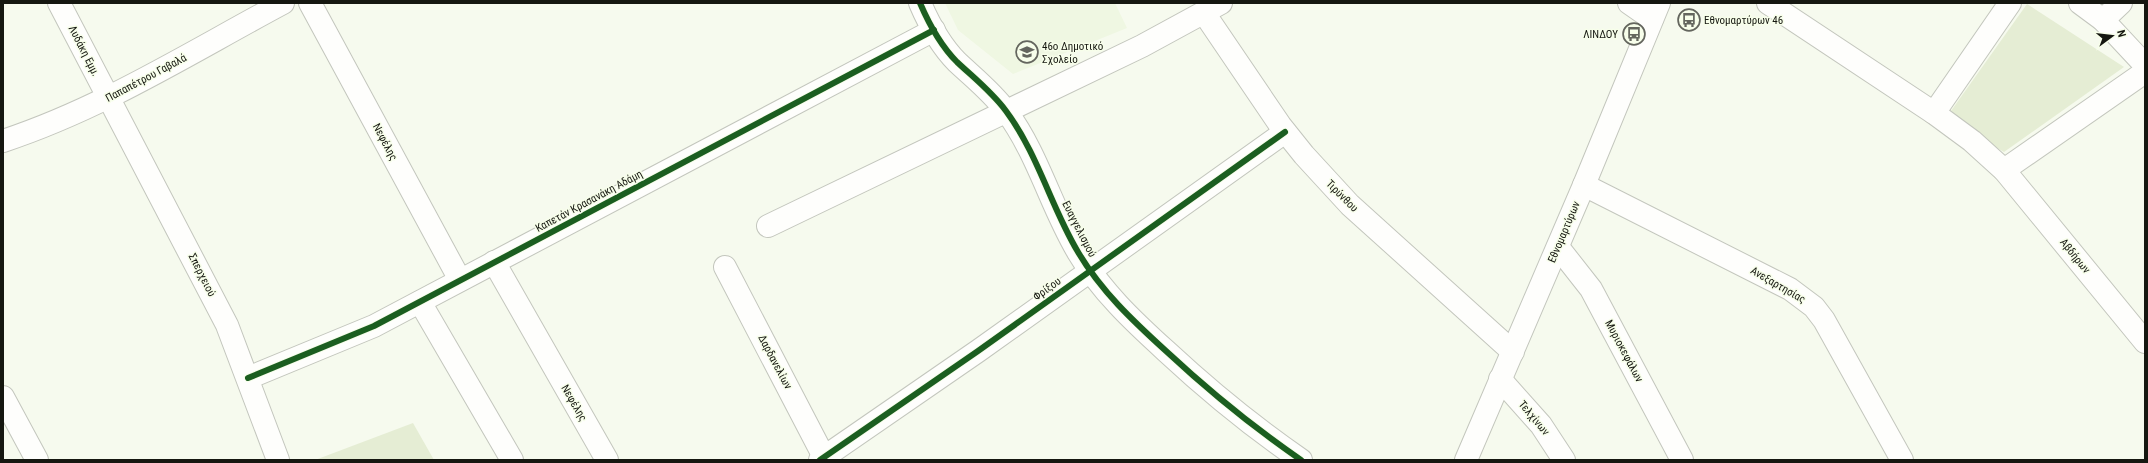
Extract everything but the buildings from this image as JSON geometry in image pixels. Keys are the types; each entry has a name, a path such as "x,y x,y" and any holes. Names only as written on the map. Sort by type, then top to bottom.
{"street":[{"name":"Λυδάκη Εμμ.","path":"59,3 108,99"},
{"name":"Παπαπέτρου Γαβαλά","path":"3,142 108,99 283,3"},
{"name":"Νεφέλης","path":"310,3 460,280"},
{"name":"Ευαγγελισμού","path":"920,3 934,30 957,61 988,89 1006,111 1030,150 1077,251 1090,270 1130,318 1211,392 1246,421 1301,460"},
{"path":"1628,3 1656,11"},
{"path":"1768,3 1934,112 2010,3"},
{"path":"2080,3 2103,20 2145,65"},
{"path":"2103,20 2121,3"},
{"path":"768,226 1142,46 1212,8"},
{"name":"Τιρύνθου","path":"1212,8 1285,132 1304,156 1350,205 1512,352"},
{"name":"Εθνομαρτύρων","path":"1466,460 1584,185 1656,11"},
{"name":"Καπετάν Κρασανάκη Αδάμη","path":"248,378 374,326 934,30"},
{"path":"2004,170 2145,72"},
{"name":"Σπερχειού","path":"108,99 205,280 227,325 278,460"},
{"name":"Αβδήρων","path":"1934,112 1972,141 2004,170 2145,342"},
{"name":"Φρίξου","path":"822,459 972,355 1285,132"},
{"name":"Ανεξαρτησίας","path":"1584,185 1790,289 1809,303 1824,320 1902,460"},
{"name":"Μυριοκεφάλων","path":"1558,246 1591,289 1682,460"},
{"name":"Νεφέλης","path":"494,262 607,460"},
{"name":"Δαρδανελίων","path":"725,267 822,459"},
{"path":"420,302 512,460"},
{"name":"Τελχίνων","path":"1500,379 1541,424 1564,460"},
{"path":"3,397 38,460"}],"shaded area":[{"name":"46ο Δημοτικό Σχολείο","path":"945,3 1115,3 1127,28 1013,74 958,30"},
{"path":"2027,4 2124,67 2004,152 1946,118"},
{"path":"413,423 434,460 315,460"}],"cycle path":[{"path":"920,3 931,27 946,49 957,62 995,98 1017,128 1036,163 1068,235 1087,266 1107,293 1198,380 1249,422 1301,460"},
{"path":"248,378 374,326 934,30"},
{"path":"820,460 978,351 1285,132"}],"place":[{"name":"Εθνομαρτύρων 46","path":"1689,20"},
{"name":"ΛΙΝΔΟΥ","path":"1634,34"},
{"name":"46ο Δημοτικό Σχολείο","path":"1027,52"}]}
